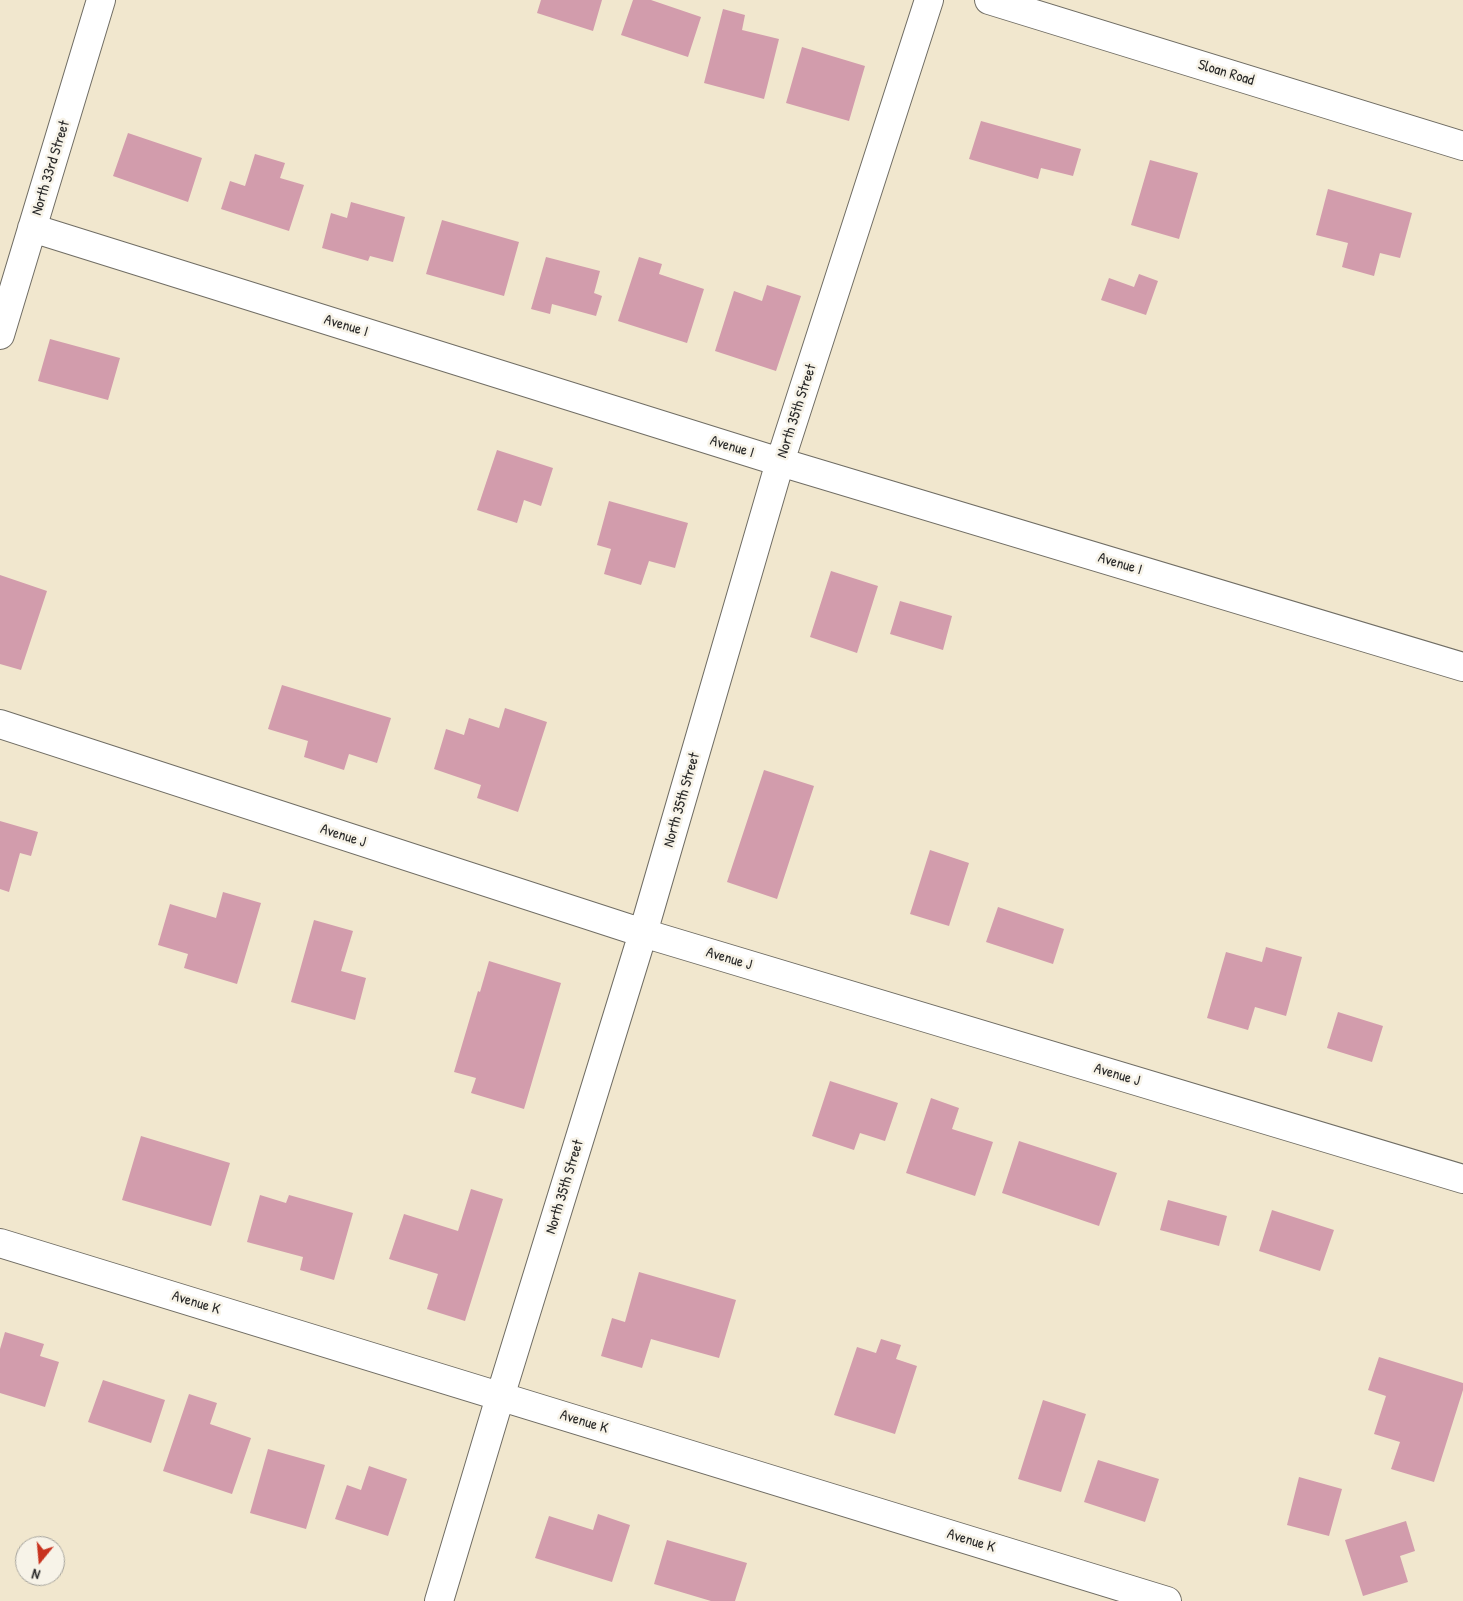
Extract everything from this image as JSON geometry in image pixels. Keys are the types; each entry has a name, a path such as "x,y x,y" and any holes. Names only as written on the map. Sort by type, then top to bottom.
{"street":[{"name":"North 33rd Street","path":"0,335 101,0"},
{"name":"North 35th Street","path":"439,1601 643,933 780,462 929,0"},
{"name":"Sloan Road","path":"989,0 1463,146"},
{"name":"Avenue I","path":"32,228 780,462 1463,667"},
{"name":"Avenue J","path":"0,724 643,933 1463,1179"},
{"name":"Avenue K","path":"0,1243 1167,1601"}],"building":[{"path":"541,0 602,0 593,31 537,13"},
{"path":"633,0 651,0 701,17 688,57 621,35"},
{"path":"723,9 745,15 742,30 779,39 764,99 704,83"},
{"path":"802,47 865,66 849,121 786,103"},
{"path":"981,121 1081,149 1073,176 1041,168 1038,179 969,159"},
{"path":"128,133 202,158 188,202 113,176"},
{"path":"255,154 285,163 280,178 304,185 289,231 221,209 230,181 245,186"},
{"path":"1150,160 1198,173 1179,239 1131,225"},
{"path":"1328,189 1412,213 1400,258 1380,253 1374,276 1342,267 1348,243 1316,235"},
{"path":"351,202 405,217 393,262 370,256 368,261 322,248 331,213 347,218"},
{"path":"442,220 519,242 504,296 426,274"},
{"path":"546,257 600,271 594,293 602,296 596,316 552,304 550,314 531,309"},
{"path":"639,257 662,264 659,274 704,289 687,343 618,321"},
{"path":"1139,274 1158,281 1146,315 1101,300 1109,278 1134,287"},
{"path":"767,285 801,296 776,371 715,351 734,291 762,301"},
{"path":"50,339 120,358 108,400 38,381"},
{"path":"497,450 553,468 541,506 524,500 517,523 477,510"},
{"path":"609,501 688,523 675,568 649,561 641,585 604,574 611,549 597,545"},
{"path":"831,571 878,586 857,653 810,637"},
{"path":"0,575 47,591 21,670 0,664"},
{"path":"900,601 952,616 943,650 890,634"},
{"path":"282,685 391,718 377,763 349,754 344,770 304,757 308,741 268,729"},
{"path":"505,708 547,722 518,812 477,798 481,785 434,769 446,729 464,735 469,718 499,728"},
{"path":"764,770 814,786 777,899 727,882"},
{"path":"0,821 38,832 31,856 20,853 9,892 0,889"},
{"path":"930,850 969,863 949,926 910,914"},
{"path":"223,892 261,903 237,984 184,968 188,954 158,945 170,904 216,918"},
{"path":"998,907 1064,929 1053,964 986,942"},
{"path":"314,920 353,931 341,971 366,978 355,1020 291,1002"},
{"path":"1266,947 1302,957 1286,1016 1255,1007 1248,1030 1207,1018 1226,952 1262,962"},
{"path":"489,961 561,983 524,1109 471,1093 476,1078 454,1072"},
{"path":"1338,1012 1383,1026 1372,1062 1327,1048"},
{"path":"830,1081 898,1103 885,1141 860,1133 854,1150 812,1136"},
{"path":"931,1098 959,1108 952,1129 993,1142 975,1196 906,1173"},
{"path":"141,1136 230,1163 211,1226 122,1200"},
{"path":"1019,1141 1117,1173 1099,1226 1002,1193"},
{"path":"471,1189 503,1199 465,1321 427,1309 438,1274 389,1259 404,1214 458,1231"},
{"path":"260,1195 286,1203 289,1195 353,1213 334,1280 300,1270 303,1257 247,1242"},
{"path":"1168,1200 1227,1216 1219,1246 1160,1230"},
{"path":"1272,1210 1334,1230 1320,1271 1259,1251"},
{"path":"639,1272 736,1300 719,1358 651,1339 642,1368 601,1356 612,1318 625,1322"},
{"path":"5,1332 44,1344 40,1356 59,1362 45,1407 0,1393 0,1349"},
{"path":"881,1339 901,1345 896,1359 917,1366 895,1434 834,1415 857,1347 876,1353"},
{"path":"1379,1357 1463,1383 1463,1390 1434,1482 1391,1469 1400,1442 1374,1434 1386,1396 1368,1390"},
{"path":"103,1380 165,1400 151,1443 88,1422"},
{"path":"189,1394 217,1403 210,1424 251,1438 232,1494 163,1471"},
{"path":"1043,1400 1086,1414 1061,1492 1018,1479"},
{"path":"268,1449 325,1465 306,1529 250,1513"},
{"path":"1098,1460 1159,1479 1145,1522 1084,1502"},
{"path":"369,1466 407,1479 388,1536 335,1519 347,1485 361,1490"},
{"path":"1299,1477 1342,1489 1329,1536 1287,1525"},
{"path":"598,1514 630,1525 612,1582 535,1558 549,1516 593,1530"},
{"path":"1406,1521 1415,1551 1400,1556 1408,1582 1363,1596 1345,1540"},
{"path":"667,1540 747,1563 735,1601 711,1601 654,1584"}]}
